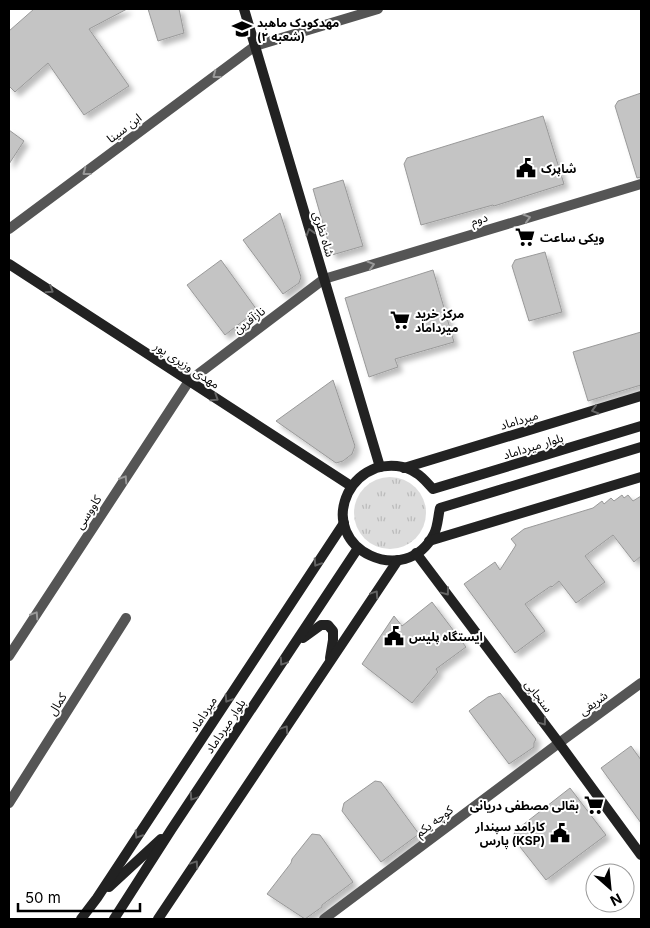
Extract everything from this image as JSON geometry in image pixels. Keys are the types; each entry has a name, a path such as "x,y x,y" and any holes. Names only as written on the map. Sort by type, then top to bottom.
{"main road":[{"name":"شاه نظری","path":"244,9 380,466"},
{"name":"مهدی وزیری پور","path":"9,264 351,486"},
{"name":"میرداماد","path":"404,468 641,396"},
{"name":"بلوار میرداماد","path":"404,468 418,473 433,489 641,426"},
{"path":"404,468 390,465 380,466 369,471 351,486 345,498 344,522 350,540 369,556 381,560 405,559 424,548 434,533 440,508 641,447"},
{"path":"429,541 640,480"},
{"name":"میرداماد","path":"81,919 97,898 344,522"},
{"name":"بلوار میرداماد","path":"114,919 358,548"},
{"name":"سنجابی","path":"416,553 559,743 641,856"},
{"path":"158,919 398,560"},
{"path":"294,645 321,624 328,625 333,631 330,662"},
{"path":"97,898 171,830"}],"street":[{"name":"ابن سینا","path":"9,229 255,46 378,9"},
{"name":"دوم","path":"324,279 641,184"},
{"name":"نازآفرین","path":"189,381 324,279"},
{"name":"کاووسی","path":"9,656 189,381"},
{"name":"کمال","path":"9,803 126,618"},
{"name":"شریفی","path":"559,743 641,682"},
{"name":"کوچه یکم","path":"324,919 559,743"}],"green space":[{"path":"383,477 397,477 416,487 426,506 426,520 416,539 397,549 383,549 364,539 354,520 354,506 364,487"}],"building":[{"path":"34,9 127,9 89,29 129,86 84,115 48,63 15,92 9,86 9,31"},
{"path":"148,9 179,9 184,33 158,41"},
{"path":"641,93 641,177 637,178 615,106 618,101"},
{"path":"543,116 564,184 494,206 421,225 404,164 407,158"},
{"path":"9,130 24,141 9,164"},
{"path":"343,180 363,246 332,255 313,189"},
{"path":"280,213 301,277 299,283 283,294 243,240"},
{"path":"545,252 562,312 529,321 512,266 515,260"},
{"path":"221,260 257,310 225,335 187,285"},
{"name":"مرکز خرید میرداماد","path":"433,270 454,342 395,359 398,367 369,377 345,298"},
{"path":"641,332 641,385 588,401 573,352"},
{"path":"333,380 355,446 352,454 343,461 336,463 276,421"},
{"path":"622,495 624,498 628,495 633,501 641,496 641,556 634,562 613,535 585,556 605,582 576,603 559,581 525,604 545,631 515,653 464,584 495,562 500,570 516,545 511,539 524,529 593,508 602,501 604,504 611,498 614,501"},
{"path":"432,602 466,647 436,669 438,672 412,703 362,664 394,616 402,626"},
{"path":"500,693 536,739 534,747 509,764 469,711 488,697"},
{"path":"631,746 641,760 641,823 601,768"},
{"path":"375,781 381,782 419,834 381,862 342,811 344,803"},
{"name":"کارامد سپندار پارس (KSP)","path":"570,788 606,835 546,880 513,838 515,831"},
{"path":"312,834 320,835 353,882 305,919 267,894"}],"place":[{"name":"مهدکودک ماهبد (شعبه ۲)","path":"242,29"},
{"name":"شاپرک","path":"526,168"},
{"name":"ویکی ساعت","path":"525,237"},
{"name":"مرکز خرید میرداماد","path":"400,320"},
{"name":"ایستگاه پلیس","path":"394,636"},
{"name":"بقالی مصطفی دریانی","path":"594,805"},
{"name":"کارامد سپندار پارس (KSP)","path":"560,833"}]}
